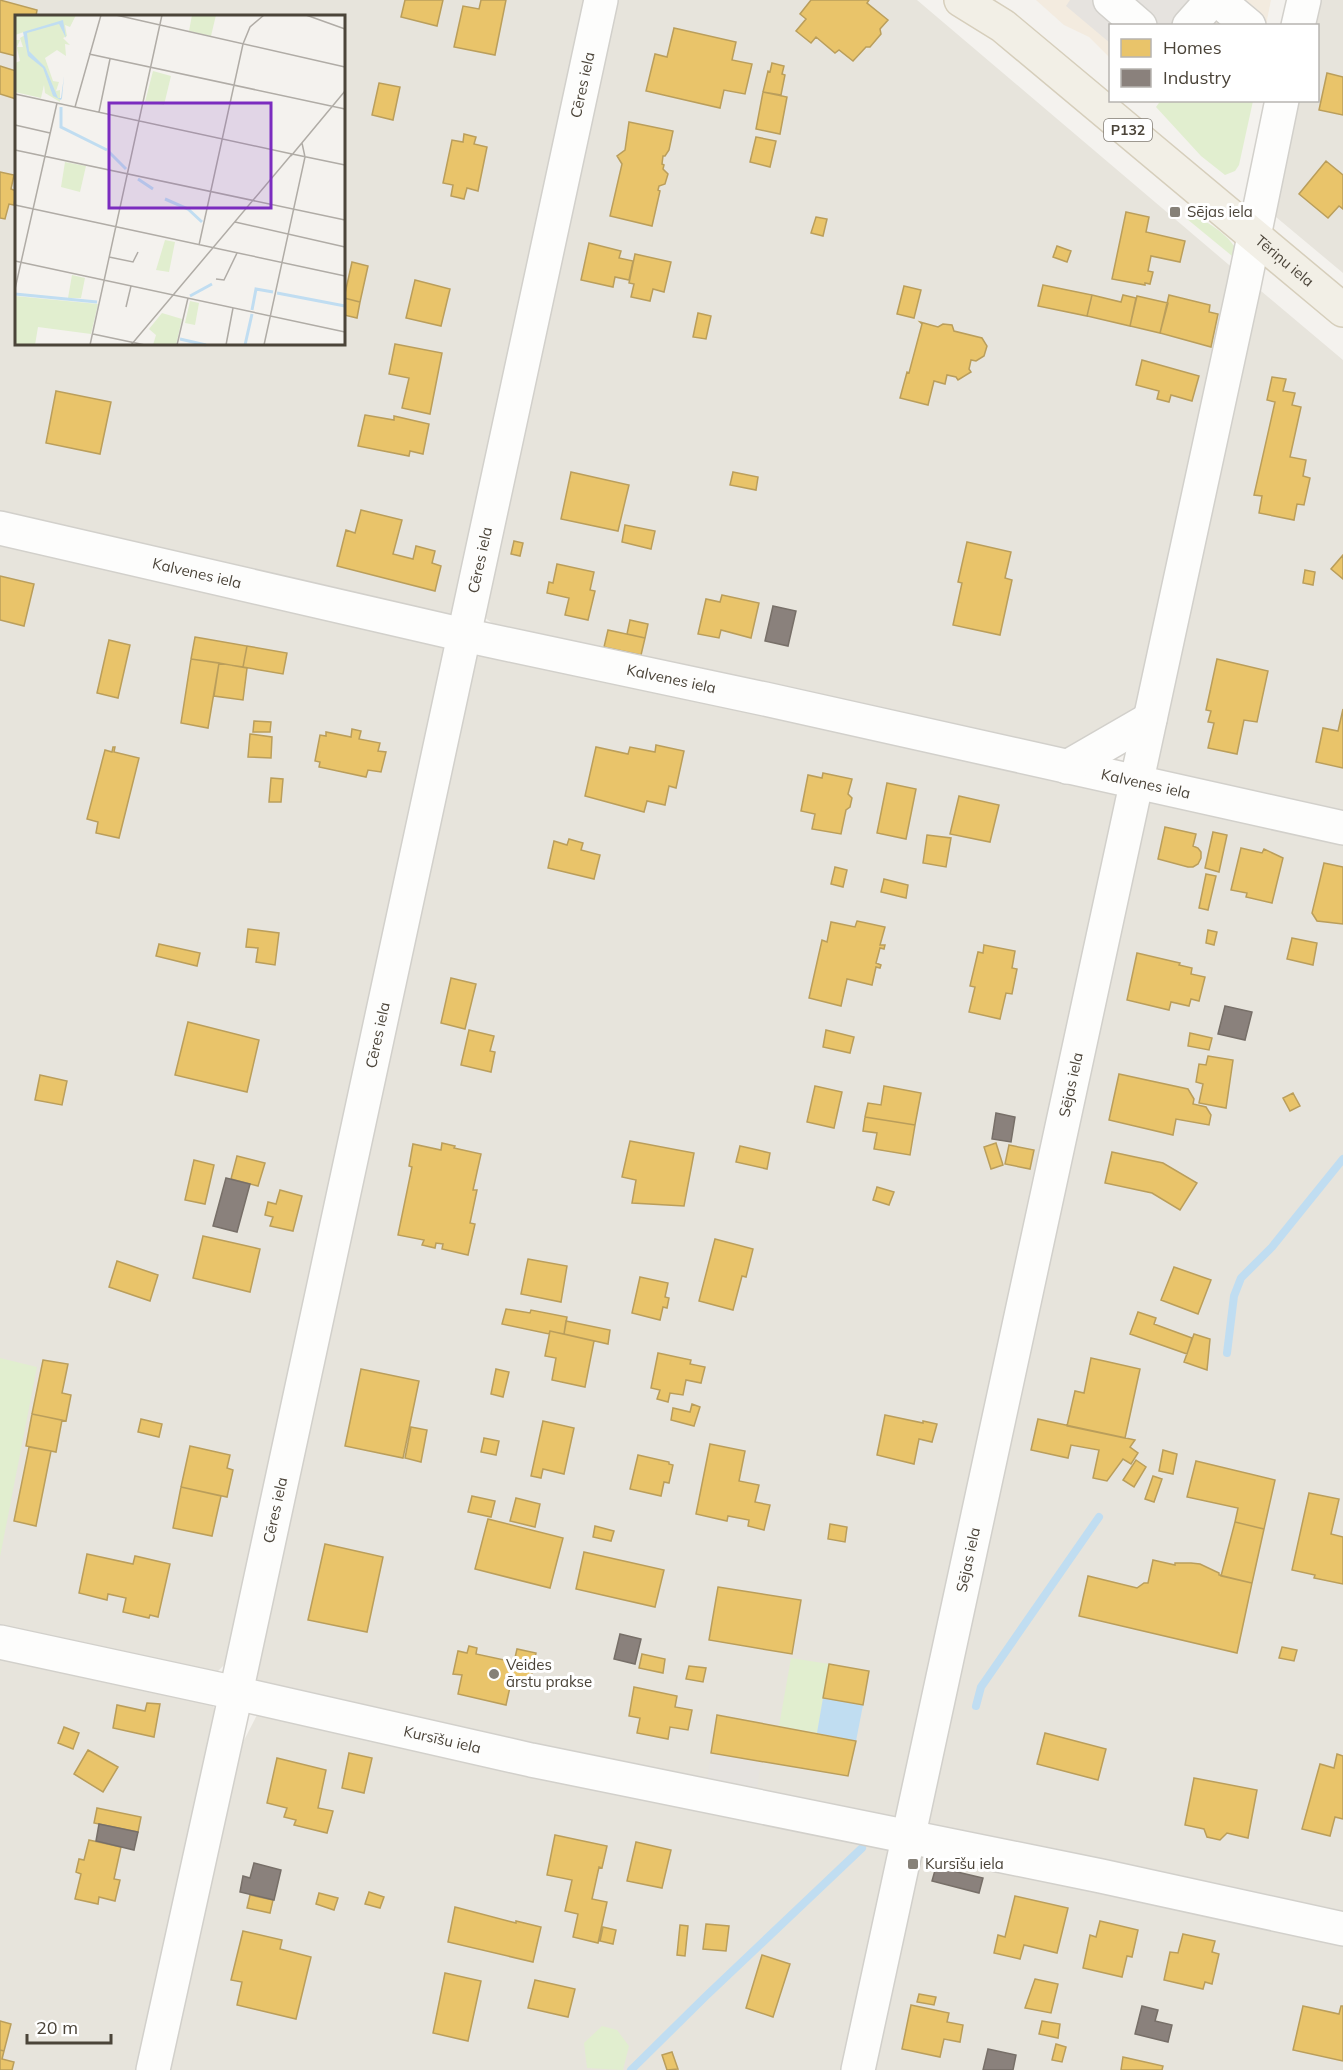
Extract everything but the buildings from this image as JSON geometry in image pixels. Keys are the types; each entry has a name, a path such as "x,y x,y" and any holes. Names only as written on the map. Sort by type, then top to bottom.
{"main road":[{"name":"Tēriņu iela","path":"961,0 1003,26 1343,310"},
{"name":"Tēriņu iela","path":"983,0 1003,26"}],"street":[{"name":"Cēres iela","path":"153,2070 601,0"},
{"path":"1110,0 1138,24"},
{"path":"1191,24 1212,0"},
{"path":"1218,0 1248,24"},
{"path":"1298,24 1304,0"},
{"name":"Sējas iela","path":"858,2070 1242,296 1282,102"},
{"name":"Kalvenes iela","path":"0,528 465,635 1343,828"},
{"path":"1067,766 1150,719"},
{"name":"Kursīšu iela","path":"0,1642 531,1760 1343,1929"}],"shaded area":[{"path":"0,0 588,0 461,608 444,623 0,518"},
{"path":"613,0 917,0 1235,270 1164,605 1134,715 1070,752 525,639 481,615"},
{"path":"1036,0 1271,0 1266,24 1109,24 1109,57 1089,37 1064,25"},
{"path":"1070,0 1228,0 1208,24 1109,24 1109,42 1066,6"},
{"path":"1313,0 1343,0 1343,273 1270,212 1292,102 1319,102 1319,24 1308,24"},
{"path":"1255,286 1343,360 1343,820 1164,776 1157,768 1153,757"},
{"path":"0,539 444,646 450,664 228,1661 217,1672 204,1674 0,1633"},
{"path":"490,650 1119,790 905,1813 889,1823 265,1686 256,1678 469,662"},
{"path":"1154,796 1343,837 1343,1920 923,1824 1143,805"},
{"path":"0,1654 206,1698 216,1710 141,2070 0,2070"},
{"path":"258,1713 889,1844 894,1854 848,2070 167,2070 240,1748"},
{"path":"711,1753 761,1761 757,1790 707,1781"},
{"path":"911,1853 1275,1929 1343,1946 1343,2070 866,2070"}],"green space":[{"path":"1160,102 1253,102 1239,165 1235,171 1225,175 1201,156 1156,107"},
{"path":"1186,212 1222,233 1238,252 1237,260 1187,219"},
{"path":"0,1358 37,1367 0,1557"},
{"path":"791,1658 829,1664 817,1733 779,1726"},
{"path":"602,2026 617,2030 629,2046 623,2070 587,2068 584,2043"}],"water":[{"path":"823,1698 863,1705 856,1741 817,1733"}],"waterway":[{"path":"1227,1353 1234,1296 1241,1278 1272,1247 1343,1159"},
{"path":"976,1706 981,1687 1099,1517"},
{"path":"631,2070 862,1848"}],"place":[{"name":"Sējas iela","path":"1175,212"},
{"name":"Veides ārstu prakse","path":"494,1674"},
{"name":"Kursīšu iela","path":"913,1864"}]}
